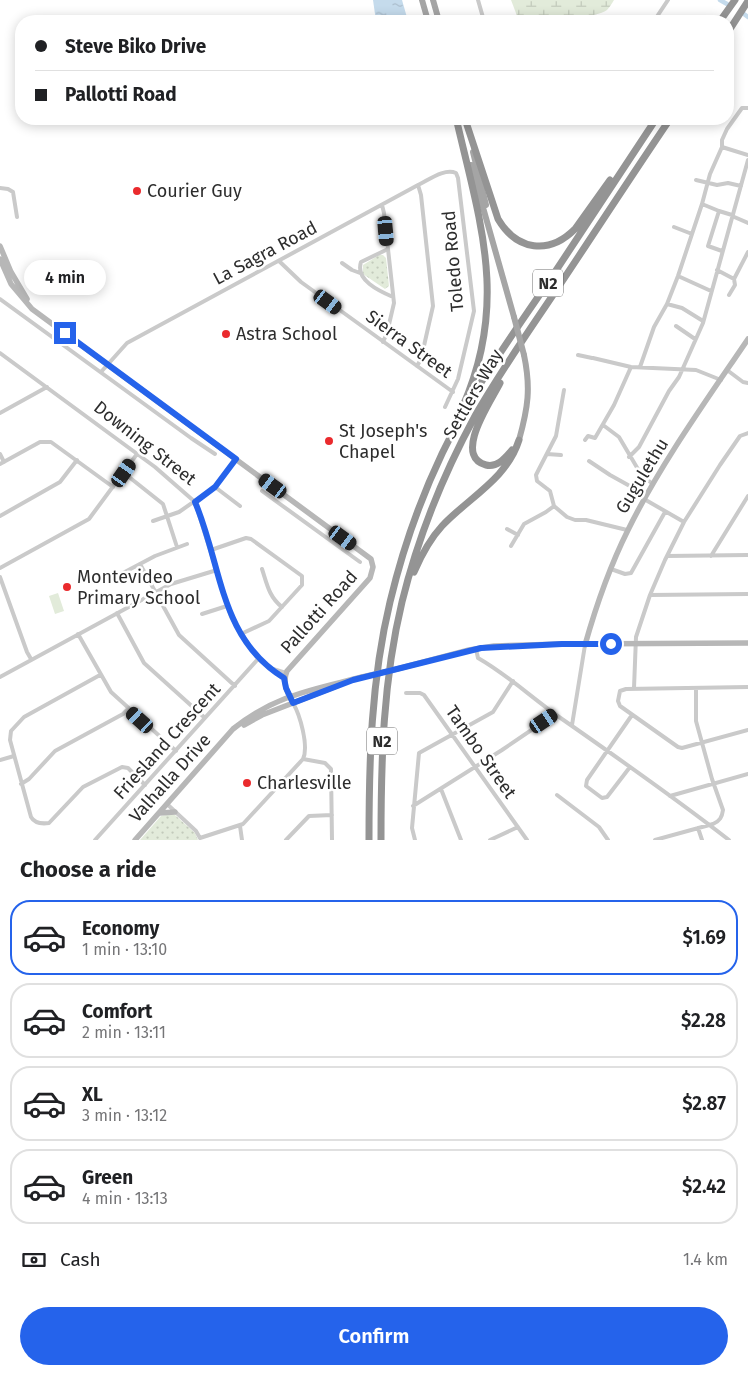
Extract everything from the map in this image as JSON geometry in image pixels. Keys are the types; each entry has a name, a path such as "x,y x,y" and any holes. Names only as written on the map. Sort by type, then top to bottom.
{"highway":[{"path":"724,15 735,0"},
{"path":"734,23 748,1"},
{"path":"444,450 475,374 484,334 488,298 487,263 483,234 462,125"},
{"path":"463,125 499,221 512,237 530,246 550,245 560,241 575,229 651,125"},
{"name":"Settlers Way","path":"369,840 371,724 377,666 385,623 408,538 423,497 464,411 487,373 651,125"},
{"name":"Settlers Way","path":"381,840 382,738 391,660 406,588 435,500 449,466 472,422 516,351 666,125"},
{"path":"516,351 475,430 472,449 480,462 493,465 505,458 519,440"},
{"path":"391,660 411,582 425,550 441,526 498,475 510,460 519,440"}],"main road":[{"path":"422,0 426,15"},
{"path":"433,0 437,15"},
{"path":"462,125 524,355 529,392 527,411 519,440"}],"street":[{"path":"478,0 482,15"},
{"path":"658,15 668,0"},
{"path":"734,119 742,108 748,108"},
{"path":"640,367 654,327 667,304 678,276 712,168 722,147 722,140 730,125"},
{"path":"722,147 748,155"},
{"path":"630,457 639,447 683,369 703,321 732,216 746,174 748,160"},
{"name":"La Sagra Road","path":"101,372 127,343 418,185 451,171"},
{"name":"Toledo Road","path":"445,407 458,380 474,310 458,178 456,173 451,171"},
{"path":"696,180 741,186"},
{"path":"417,366 421,359 433,306 418,185"},
{"path":"0,188 13,192 17,217"},
{"path":"702,204 748,223"},
{"path":"382,206 394,308 388,333 383,342"},
{"path":"719,211 708,246 722,251"},
{"path":"674,227 692,234"},
{"path":"0,246 9,273"},
{"path":"388,249 361,262 360,273 363,278 393,297"},
{"path":"729,295 735,286 734,279 748,252"},
{"path":"0,258 9,273"},
{"name":"Sierra Street","path":"279,261 301,282 453,392"},
{"path":"342,263 360,273"},
{"path":"717,270 734,279"},
{"path":"0,276 9,273"},
{"name":"Pallotti Road","path":"9,273 42,316 371,559 372,575 285,676"},
{"path":"678,276 711,291"},
{"path":"0,299 215,454"},
{"path":"667,304 682,308 703,321"},
{"path":"676,326 695,339"},
{"name":"Gugulethu","path":"586,643 611,569 627,530 653,484 748,339"},
{"name":"Downing Street","path":"0,353 137,454 183,490 195,502 227,606 258,659 285,676"},
{"path":"578,355 630,367 699,371 721,380"},
{"path":"0,362 7,358"},
{"path":"585,440 588,436 596,438 630,367"},
{"path":"727,370 743,382 748,383"},
{"path":"0,413 46,387"},
{"path":"564,390 557,432 536,477 537,481 550,491 554,506 573,520 586,520 627,530"},
{"path":"603,425 619,437 642,476 653,484"},
{"path":"191,438 197,430"},
{"path":"634,688 634,644 650,595 667,556 684,522 737,439 748,433"},
{"path":"0,454 2,463 40,442 51,442 113,487"},
{"path":"0,568 85,522 94,513 137,454"},
{"path":"547,454 561,455"},
{"path":"153,521 177,513 195,502 215,487 236,459"},
{"path":"0,516 60,482 77,460"},
{"path":"589,461 645,497 664,512 684,522"},
{"path":"124,473 160,501 168,516 178,547"},
{"path":"215,487 240,506"},
{"name":"Pallotti Road","path":"262,491 360,562"},
{"path":"280,504 286,495"},
{"path":"711,556 748,496"},
{"path":"511,546 524,524 554,506"},
{"path":"611,569 625,574 631,573 664,512"},
{"path":"507,529 518,535"},
{"path":"211,550 251,538 300,573 303,579 302,585 266,624 242,634"},
{"path":"337,546 343,538"},
{"path":"121,574 187,544"},
{"path":"667,556 748,555"},
{"path":"140,564 181,637 235,686"},
{"path":"262,569 270,593 282,607"},
{"path":"0,677 171,584 217,570"},
{"path":"0,577 31,659"},
{"path":"650,595 748,594"},
{"path":"202,614 227,606"},
{"path":"117,613 144,663 206,718"},
{"path":"78,634 110,692 176,751"},
{"path":"572,725 586,643"},
{"name":"Valhalla Drive","path":"228,736 253,719 353,680 476,649 494,646 586,643 748,643"},
{"path":"476,649 478,658 491,665 555,714 729,840"},
{"name":"Friesland Crescent","path":"95,840 258,659"},
{"path":"100,675 24,716 11,731 9,736 30,817 33,822 52,821 83,787 122,767 128,768 146,785"},
{"path":"167,804 196,831 201,839 240,826 303,759 306,753 306,746 298,714 286,688 285,676"},
{"name":"Valhalla Drive","path":"134,840 233,729 252,715 290,696 353,680"},
{"path":"415,840 412,828 413,806 419,753 495,711 513,681"},
{"path":"748,688 634,688 620,691 618,701 620,706 632,715 676,746 682,748 748,730"},
{"path":"655,840 719,820 723,810 696,721 696,688"},
{"name":"Tambo Street","path":"406,693 422,693 527,840"},
{"path":"21,784 29,779 55,751 123,714 128,709"},
{"path":"413,806 476,767 555,714"},
{"path":"630,767 607,797 602,798 587,787 585,782 632,715"},
{"path":"0,760 14,756"},
{"path":"303,759 325,763 331,769 332,840"},
{"path":"670,796 748,774"},
{"path":"441,789 461,840"},
{"path":"557,795 599,827 608,840"},
{"path":"158,814 175,812"},
{"path":"286,840 308,817 332,815"},
{"path":"240,826 242,840"},
{"path":"490,840 518,827"},
{"path":"698,828 702,840"}],"green space":[{"path":"511,0 614,0 607,10 594,15 517,15"},
{"path":"379,255 383,255 386,258 389,286 385,289 363,274 363,265"},
{"path":"58,593 64,611 55,614 49,596"},
{"path":"175,815 195,833 198,840 140,840 161,816"}],"water":[{"path":"373,0 402,0 406,15 375,15"}],"waterway":[{"path":"720,0 727,4"},
{"path":"744,14 748,17"}],"place":[{"name":"Courier Guy","path":"137,191"},
{"name":"Astra School","path":"226,334"},
{"name":"St Joseph's Chapel","path":"329,441"},
{"name":"Montevideo Primary School","path":"67,587"},
{"name":"Charlesville","path":"247,783"}],"route":[{"path":"65,333 236,459 215,487 195,502 231,617 258,659 284,678 284,683 293,703 353,680 469,650 494,646 611,644"}]}
